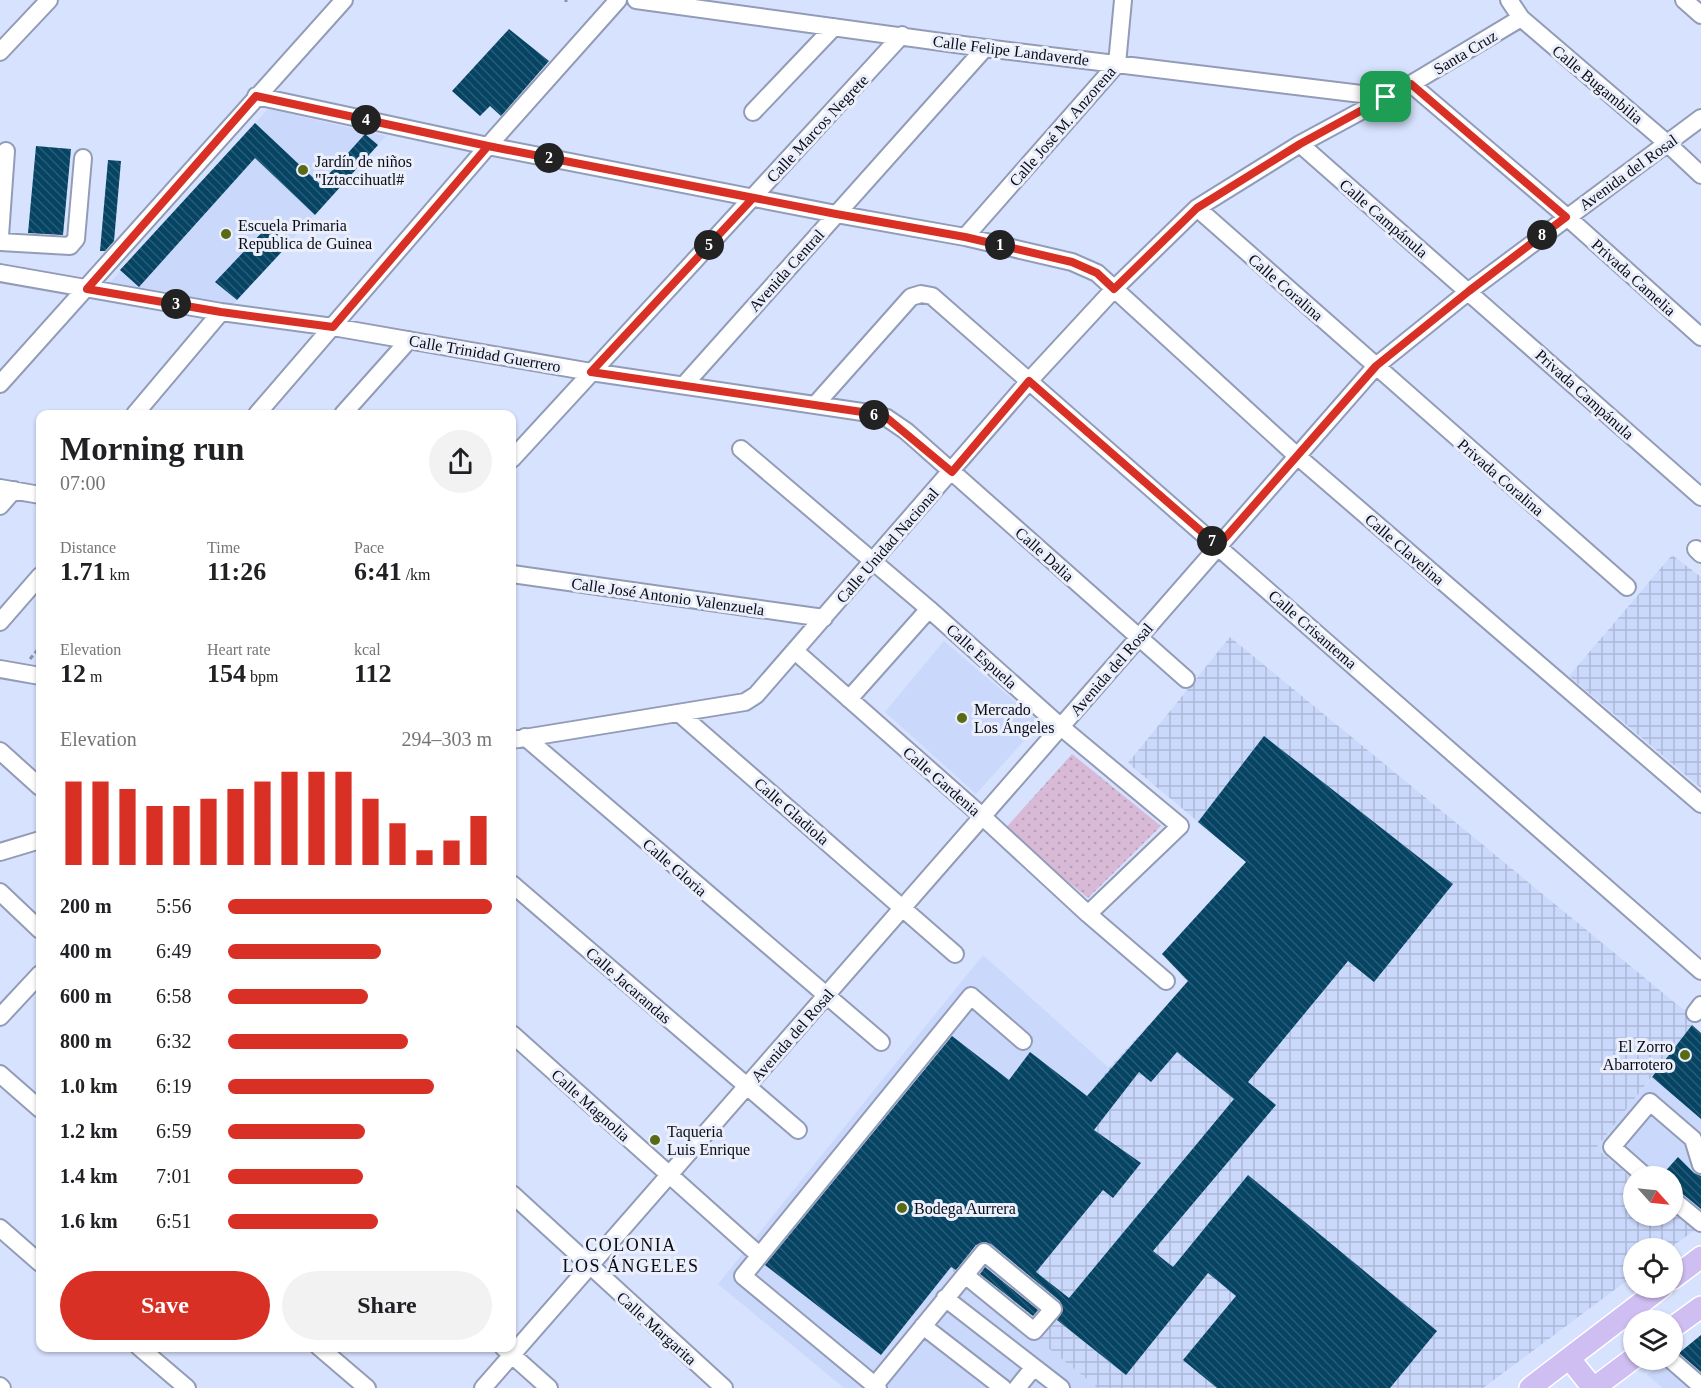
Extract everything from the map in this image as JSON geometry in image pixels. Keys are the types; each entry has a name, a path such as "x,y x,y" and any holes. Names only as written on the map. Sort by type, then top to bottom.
{"main road":[{"path":"1683,1271 1701,1257"},
{"path":"1530,1388 1648,1298"},
{"path":"1683,1320 1701,1306"},
{"path":"1569,1358 1594,1388 1623,1366"}],"street":[{"path":"0,52 49,0"},
{"path":"0,384 344,0"},
{"path":"260,410 488,146 618,0"},
{"name":"Calle Felipe Landaverde","path":"636,0 985,48 1386,97"},
{"name":"Calle José M. Anzorena","path":"965,237 1117,64 1123,0"},
{"name":"Calle Bugambilia","path":"1509,0 1521,18 1701,175"},
{"path":"1684,0 1701,15"},
{"name":"Santa Cruz","path":"1114,289 1197,208 1300,144 1411,84 1521,18"},
{"path":"753,112 834,27"},
{"name":"Calle Marcos Negrete","path":"516,455 902,36"},
{"name":"Avenida Central","path":"684,385 985,48"},
{"name":"Privada Camelia","path":"1411,84 1566,217 1701,338"},
{"name":"Calle Clavelina","path":"256,96 488,146 965,237 1072,262 1097,273 1296,455 1701,804"},
{"name":"Avenida del Rosal","path":"516,1342 590,1267 1376,366 1469,291 1701,118"},
{"name":"Calle Campánula","path":"1300,144 1469,291"},
{"path":"0,236 6,151"},
{"path":"0,242 70,246 76,239 83,158"},
{"name":"Calle Coralina","path":"1197,208 1376,366"},
{"path":"0,248 0,268"},
{"name":"Calle Trinidad Guerrero","path":"0,273 221,312 333,327 591,372 887,418 952,472"},
{"name":"Calle Unidad Nacional","path":"680,714 744,702 756,695 1029,381 1114,289"},
{"name":"Privada Campánula","path":"1469,291 1701,497"},
{"name":"Calle Crisantema","path":"815,405 911,297 921,294 932,296 1701,971"},
{"path":"138,410 221,312"},
{"path":"347,410 408,340"},
{"name":"Privada Coralina","path":"1376,366 1627,587"},
{"name":"Calle Espuela","path":"741,449 929,609 1061,727 1180,826 1088,914"},
{"name":"Calle Dalia","path":"952,472 1186,679"},
{"path":"0,506 7,489 36,494"},
{"name":"Calle José Antonio Valenzuela","path":"516,575 824,618"},
{"path":"0,622 36,581"},
{"path":"849,699 929,609"},
{"name":"Calle Gardenia","path":"795,651 1166,981"},
{"path":"0,669 36,675"},
{"path":"518,738 680,714"},
{"name":"Calle Gladiola","path":"680,714 955,954"},
{"name":"Calle Gloria","path":"518,738 881,1042"},
{"path":"0,751 36,784"},
{"path":"0,852 36,841"},
{"name":"Calle Jacarandas","path":"516,887 798,1130"},
{"path":"0,892 36,926"},
{"path":"0,1017 36,978"},
{"path":"965,1275 1034,1331 1053,1309 984,1252 945,1298 877,1387 742,1276 971,996 1023,1041"},
{"name":"Calle Magnolia","path":"516,1038 759,1255"},
{"path":"0,1074 36,1105"},
{"path":"1634,1166 1612,1147 1650,1102 1694,1139 1701,1165"},
{"name":"Calle Margarita","path":"516,1198 724,1388"},
{"path":"1683,1208 1701,1223"},
{"path":"0,1228 36,1260"},
{"path":"945,1298 1061,1388"},
{"path":"923,1326 1003,1388"},
{"path":"145,1352 187,1388"},
{"path":"326,1352 367,1388"},
{"name":"Avenida del Rosal","path":"483,1388 506,1352"},
{"path":"508,1352 549,1388"},
{"path":"1017,1388 1034,1367"},
{"path":"1683,1370 1701,1386"}],"shaded area":[{"name":"Escuela Primaria Republica de Guinea","path":"268,109 386,136 230,308 104,289"},
{"path":"1672,555 1701,577 1701,788 1569,676"},
{"path":"1230,637 1696,1020 1596,1148 1623,1171 1623,1226 1683,1226 1683,1220 1695,1230 1683,1239 1623,1238 1623,1283 1483,1388 1098,1388 950,1269 1109,1068 1188,982 1162,954 1246,862 1128,763"},
{"name":"Mercado Los Ángeles","path":"944,641 1040,723 976,794 885,712"},
{"path":"1072,754 1161,826 1088,898 1004,830"},
{"path":"983,955 1109,1068 950,1268 1098,1388 844,1388 718,1284"},
{"path":"1652,1077 1701,1119 1701,1225 1695,1230 1683,1220 1683,1166 1623,1166 1623,1171 1596,1148"},
{"path":"1701,1335 1701,1388 1663,1388 1647,1375 1654,1370 1683,1370 1683,1349"}],"building":[{"path":"509,29 549,61 501,116 490,106 480,116 452,91"},
{"path":"255,123 320,184 365,134 378,145 315,215 255,158 139,287 120,270"},
{"path":"36,146 71,149 63,235 28,233"},
{"path":"108,160 121,161 114,241 105,251 100,251"},
{"path":"268,226 289,244 237,300 215,282"},
{"path":"1264,736 1453,884 1374,982 1348,961 1248,1082 1276,1105 1153,1251 1173,1267 1248,1175 1437,1331 1390,1388 1217,1388 1183,1360 1236,1296 1208,1273 1126,1375 1057,1320 1063,1310 1060,1301 991,1244 985,1242 976,1245 956,1270 951,1267 881,1355 765,1265 952,1036 1009,1080 1030,1052 1087,1096 1188,981 1162,954 1246,862 1198,822","holes":["1177,1052 1234,1099 1069,1298 1036,1272 1103,1190 1113,1198 1141,1163 1094,1130 1139,1072 1151,1082"]},
{"name":"El Zorro Abarrotero","path":"1692,1025 1701,1033 1701,1119 1652,1077"},
{"path":"1678,1157 1694,1173 1701,1176 1701,1209 1683,1194 1683,1166 1670,1166"},
{"path":"985,1267 1038,1310 1033,1316 980,1274"},
{"path":"1701,1335 1701,1372 1683,1356 1683,1350"}],"place":[{"name":"Jardín de niños \"Iztaccihuatl#","path":"303,170"},
{"name":"Escuela Primaria Republica de Guinea","path":"226,234"},
{"name":"Mercado Los Ángeles","path":"962,718"},
{"name":"El Zorro Abarrotero","path":"1685,1055"},
{"name":"Taqueria Luis Enrique","path":"655,1140"},
{"name":"Bodega Aurrera","path":"902,1208"}],"district":[{"name":"COLONIA LOS ÁNGELES","path":"631,1255"}],"route":[{"path":"1386,97 1300,144 1197,208 1114,289 1097,273 1072,262 965,237 488,146 333,327 221,312 87,289 256,96 488,146 753,198 591,372 869,413 887,418 906,431 952,472 1029,381 1218,546 1376,366 1566,217 1411,84 1386,97"}]}
